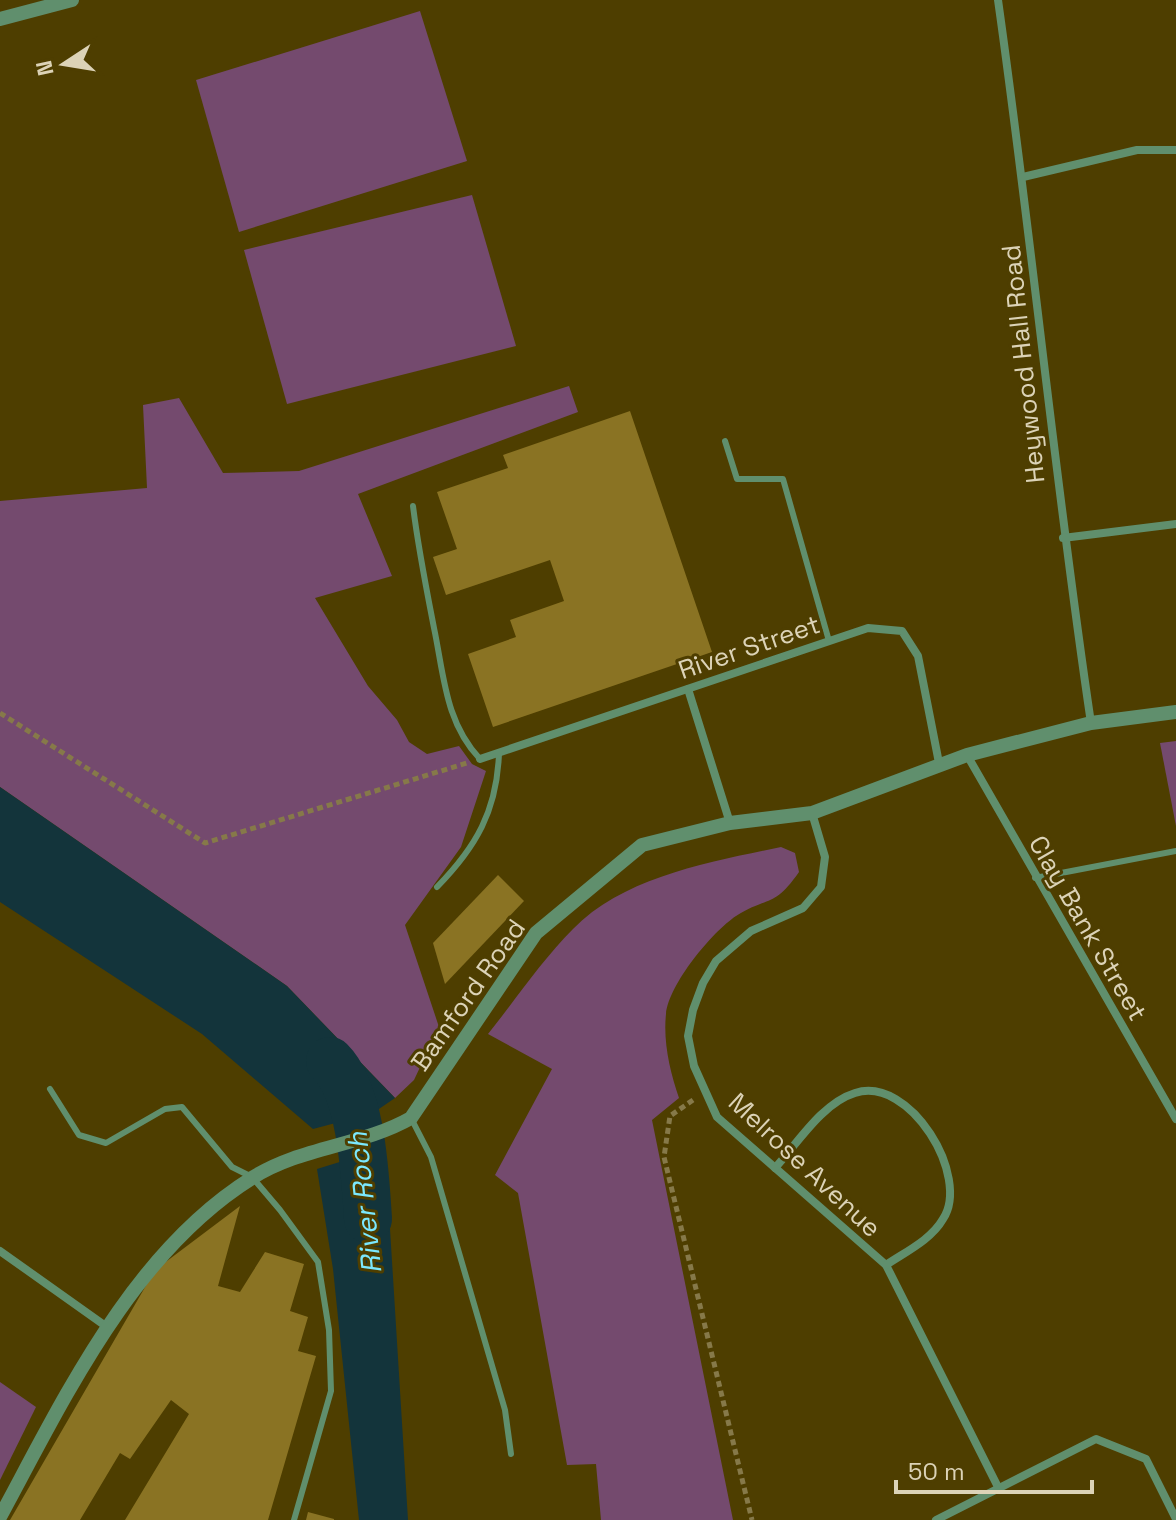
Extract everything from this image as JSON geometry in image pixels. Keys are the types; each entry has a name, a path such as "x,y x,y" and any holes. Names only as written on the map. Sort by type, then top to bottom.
{"street":[{"path":"0,19 72,0"},
{"name":"Heywood Hall Road","path":"998,0 1023,177 1063,538 1091,723"},
{"path":"1023,177 1137,150 1176,150"},
{"path":"1063,538 1176,524"},
{"name":"River Street","path":"480,759 868,628 902,631 918,656 939,763"},
{"path":"688,689 730,823"},
{"name":"Bamford Road","path":"0,1517 107,1327 150,1272 196,1223 252,1177 297,1156 394,1128 411,1118 536,933 642,845 730,823 812,813 967,755 1091,723 1176,712"},
{"name":"Clay Bank Street","path":"967,755 1176,1119"},
{"name":"Melrose Avenue","path":"812,813 825,857 825,872 814,898 803,908 734,942 703,983 688,1036 704,1093 717,1117 886,1265 998,1487"},
{"path":"775,1168 837,1101 854,1093 875,1089 895,1096 912,1109 943,1158 950,1178 951,1198 944,1219 928,1236 886,1265"},
{"path":"0,1251 107,1327"},
{"path":"936,1520 1096,1439 1146,1459 1176,1519"}],"lane":[{"path":"725,441 737,479 783,479 829,641"},
{"path":"413,506 420,569 449,709 465,743 480,759"},
{"path":"437,887 469,853 483,825 498,777 499,753"},
{"path":"1035,878 1176,851"},
{"path":"50,1089 79,1135 106,1143 165,1109 182,1107 232,1167 252,1177 318,1262 329,1330 331,1391 294,1520"},
{"path":"411,1118 431,1157 505,1410 511,1454"}],"path":[{"path":"0,713 205,843 480,759"},
{"path":"704,1093 670,1116 664,1157 752,1520"}],"shaded area":[{"path":"420,11 467,161 239,232 196,80"},
{"path":"472,195 516,346 287,404 244,250"},
{"path":"569,386 578,412 358,494 392,576 315,598 368,686 397,720 409,742 427,754 459,746 472,764 486,771 461,847 405,925 439,1027 414,1080 395,1098 287,986 0,787 0,501 147,488 143,405 179,398 223,473 299,471"},
{"path":"1176,741 1176,826 1160,743"},
{"path":"781,847 795,853 799,872 777,896 726,924 704,946 675,988 666,1014 666,1046 679,1098 652,1120 733,1520 601,1520 596,1464 567,1465 518,1193 495,1175 552,1069 488,1034 551,954 594,911 618,896 670,874"},
{"path":"0,1382 36,1407 0,1480"}],"water":[{"path":"0,787 287,986 395,1098 373,1113 313,1129 202,1034 0,902"},
{"path":"385,1148 408,1520 359,1520 333,1269 317,1169"}],"building":[{"path":"630,411 712,652 493,727 468,654 516,637 510,620 564,601 550,560 446,595 433,557 457,549 437,492 508,468 503,455"},
{"path":"498,875 524,901 445,984 433,943"},
{"path":"240,1206 218,1286 240,1292 265,1252 304,1264 290,1311 308,1317 298,1351 316,1356 268,1520 125,1520 189,1414 171,1400 130,1459 120,1453 80,1520 10,1520 155,1270"},
{"path":"308,1512 334,1519 334,1520 306,1520"}],"waterway":[{"name":"River Roch","path":"330,1061 341,1075 355,1113 363,1158 368,1219"}]}
